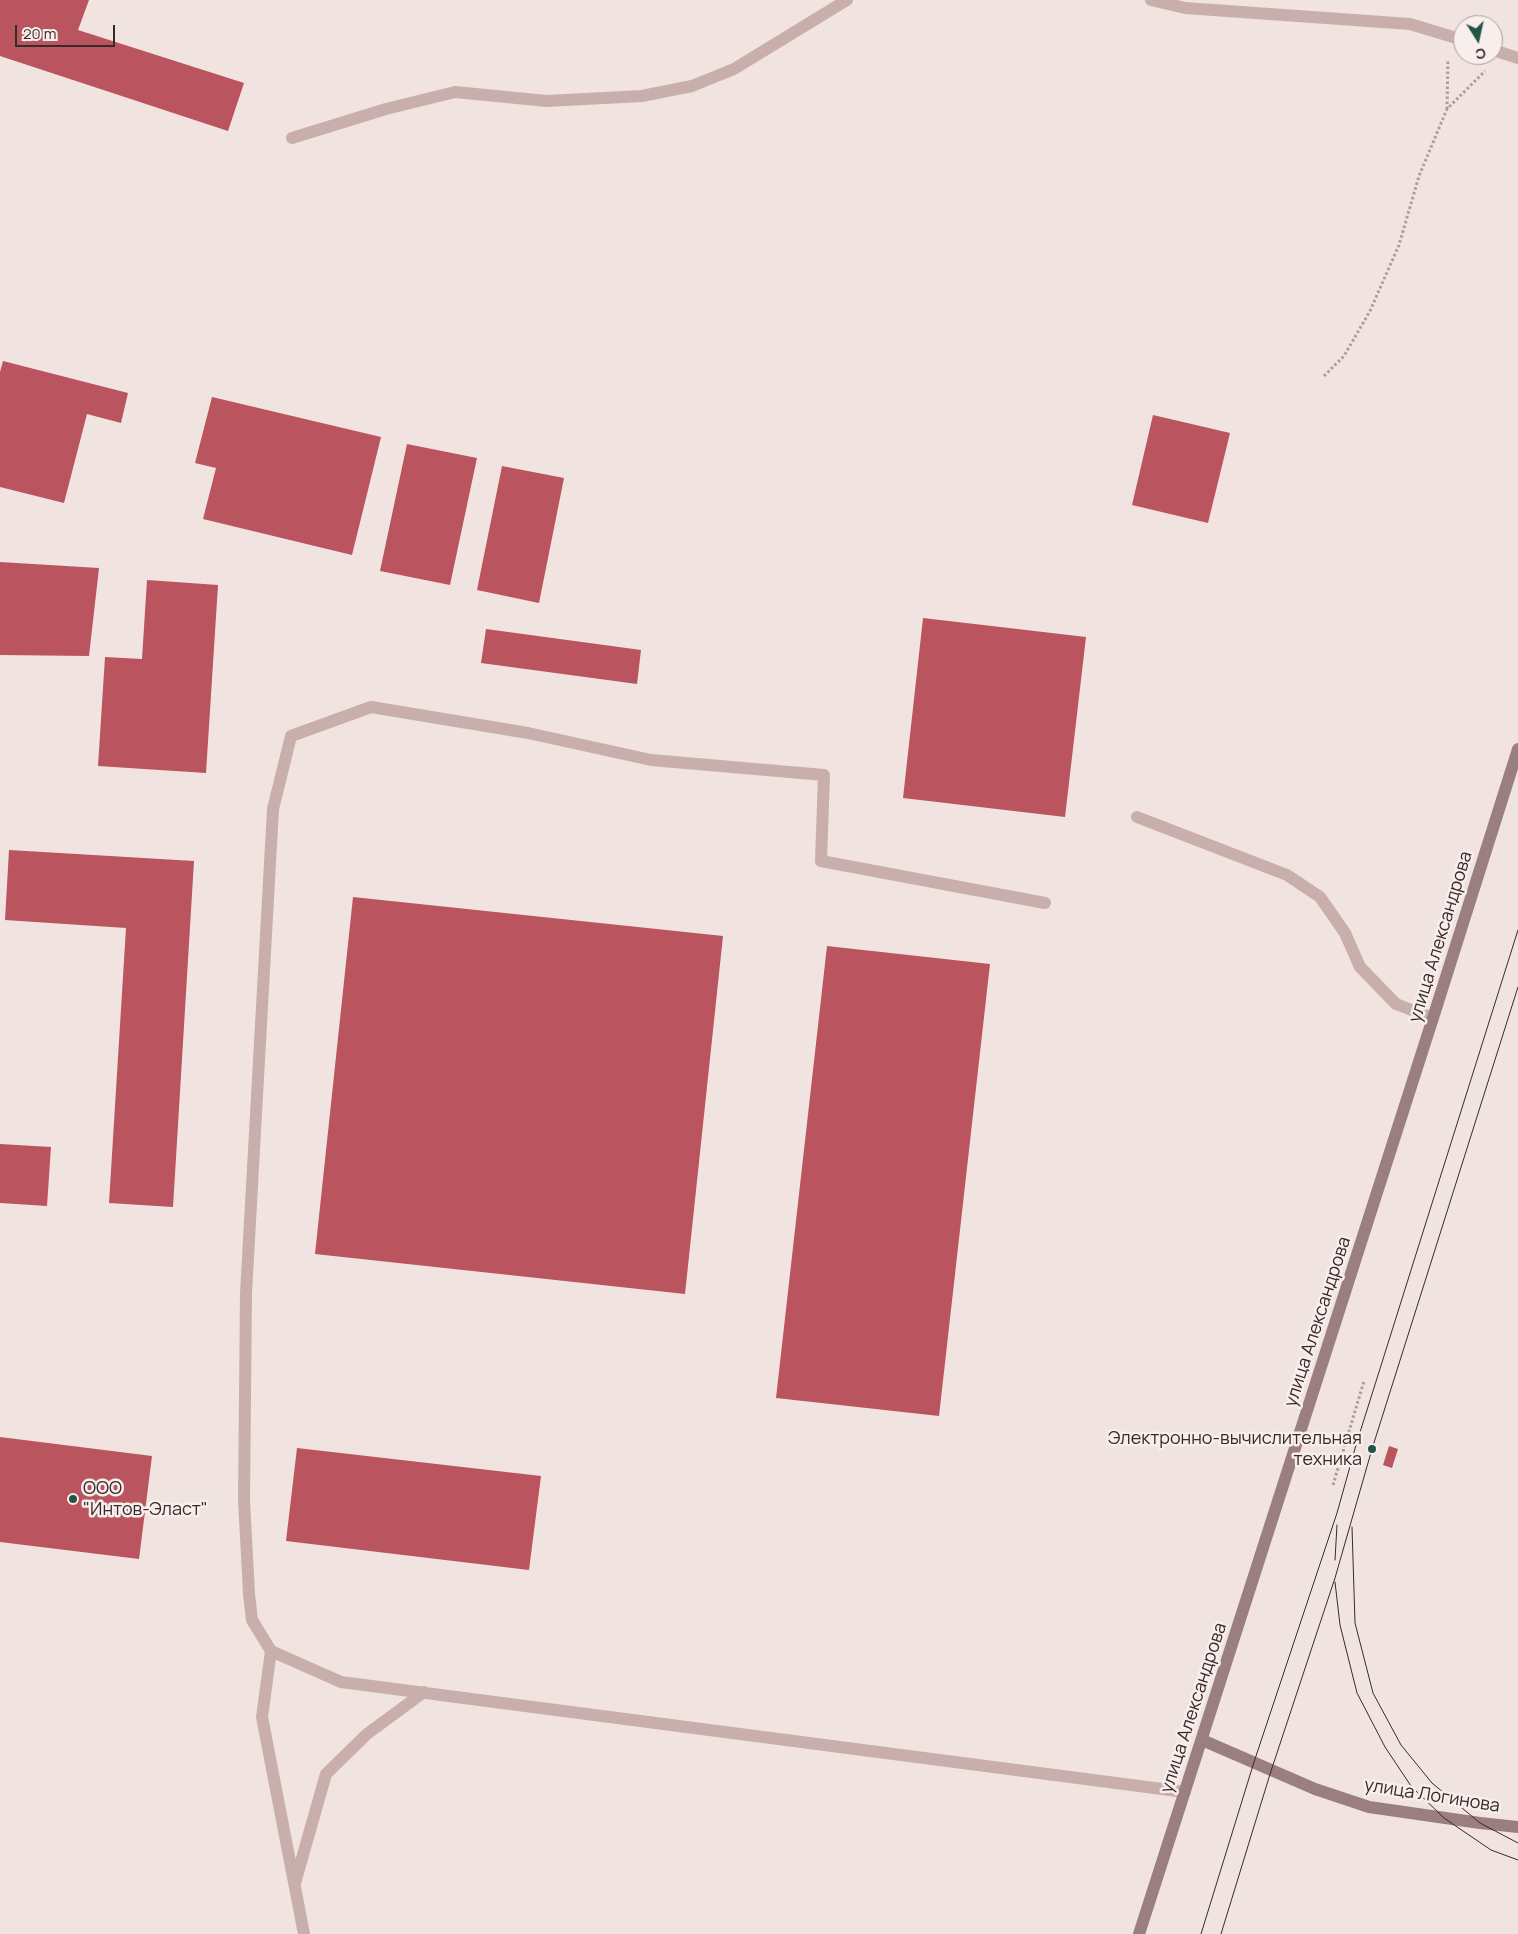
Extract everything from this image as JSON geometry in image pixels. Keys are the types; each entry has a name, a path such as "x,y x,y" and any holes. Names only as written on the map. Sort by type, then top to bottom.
{"street":[{"name":"улица Александрова","path":"1139,1934 1434,1018 1518,749"},
{"name":"улица Логинова","path":"1202,1740 1315,1790 1369,1807 1518,1827"}],"lane":[{"path":"292,138 386,109 456,92 547,101 642,96 692,86 734,69 847,0"},
{"path":"1151,0 1185,8 1410,24 1453,37"},
{"path":"1503,53 1518,58"},
{"path":"1045,903 821,861 824,775 651,760 528,733 371,707 291,736 273,809 246,1293 244,1500 252,1620 271,1651 341,1682 1185,1792"},
{"path":"1137,817 1287,875 1320,897 1345,933 1360,967 1396,1004 1434,1018"},
{"path":"271,1651 262,1717 304,1934"},
{"path":"295,1885 326,1774 367,1734 424,1692"}],"path":[{"path":"1447,109 1448,36"},
{"path":"1324,376 1344,356 1370,311 1398,245 1419,176 1447,109 1486,65"},
{"path":"1333,1485 1364,1382"}],"building":[{"path":"0,0 89,0 78,30 244,83 228,131 0,56"},
{"path":"3,361 128,393 121,423 87,414 64,503 0,487 0,372"},
{"path":"212,397 381,437 352,555 203,519 216,468 195,463"},
{"path":"1153,415 1230,433 1208,523 1132,505"},
{"path":"407,444 477,458 450,585 380,571"},
{"path":"502,466 564,478 539,603 477,590"},
{"path":"0,562 99,568 89,656 0,655"},
{"path":"147,580 218,585 206,773 98,766 105,657 142,659"},
{"path":"923,618 1086,637 1065,817 903,798"},
{"path":"486,629 641,650 637,684 481,663"},
{"path":"9,850 194,861 173,1207 109,1203 126,928 5,920"},
{"path":"353,897 723,936 685,1294 315,1254"},
{"path":"827,946 990,964 939,1416 776,1398"},
{"path":"0,1144 51,1147 47,1206 0,1203"},
{"name":"ООО \"Интов-Эласт\"","path":"0,1437 152,1456 139,1559 0,1542"},
{"path":"1389,1446 1398,1449 1392,1468 1383,1465"},
{"path":"297,1448 541,1476 529,1570 286,1541"}],"tram line":[{"path":"1201,1934 1254,1762 1337,1513 1356,1445 1518,930"},
{"path":"1221,1934 1271,1771 1335,1578 1372,1449 1518,987"},
{"path":"1335,1560 1337,1525"},
{"path":"1352,1527 1355,1623 1373,1693 1401,1745 1432,1783 1480,1823 1518,1843"},
{"path":"1335,1582 1340,1625 1357,1693 1385,1747 1411,1786 1444,1818 1491,1850 1518,1860"}],"place":[{"name":"Электронно-вычислительная техника","path":"1372,1449"},
{"name":"ООО \"Интов-Эласт\"","path":"73,1499"}]}
